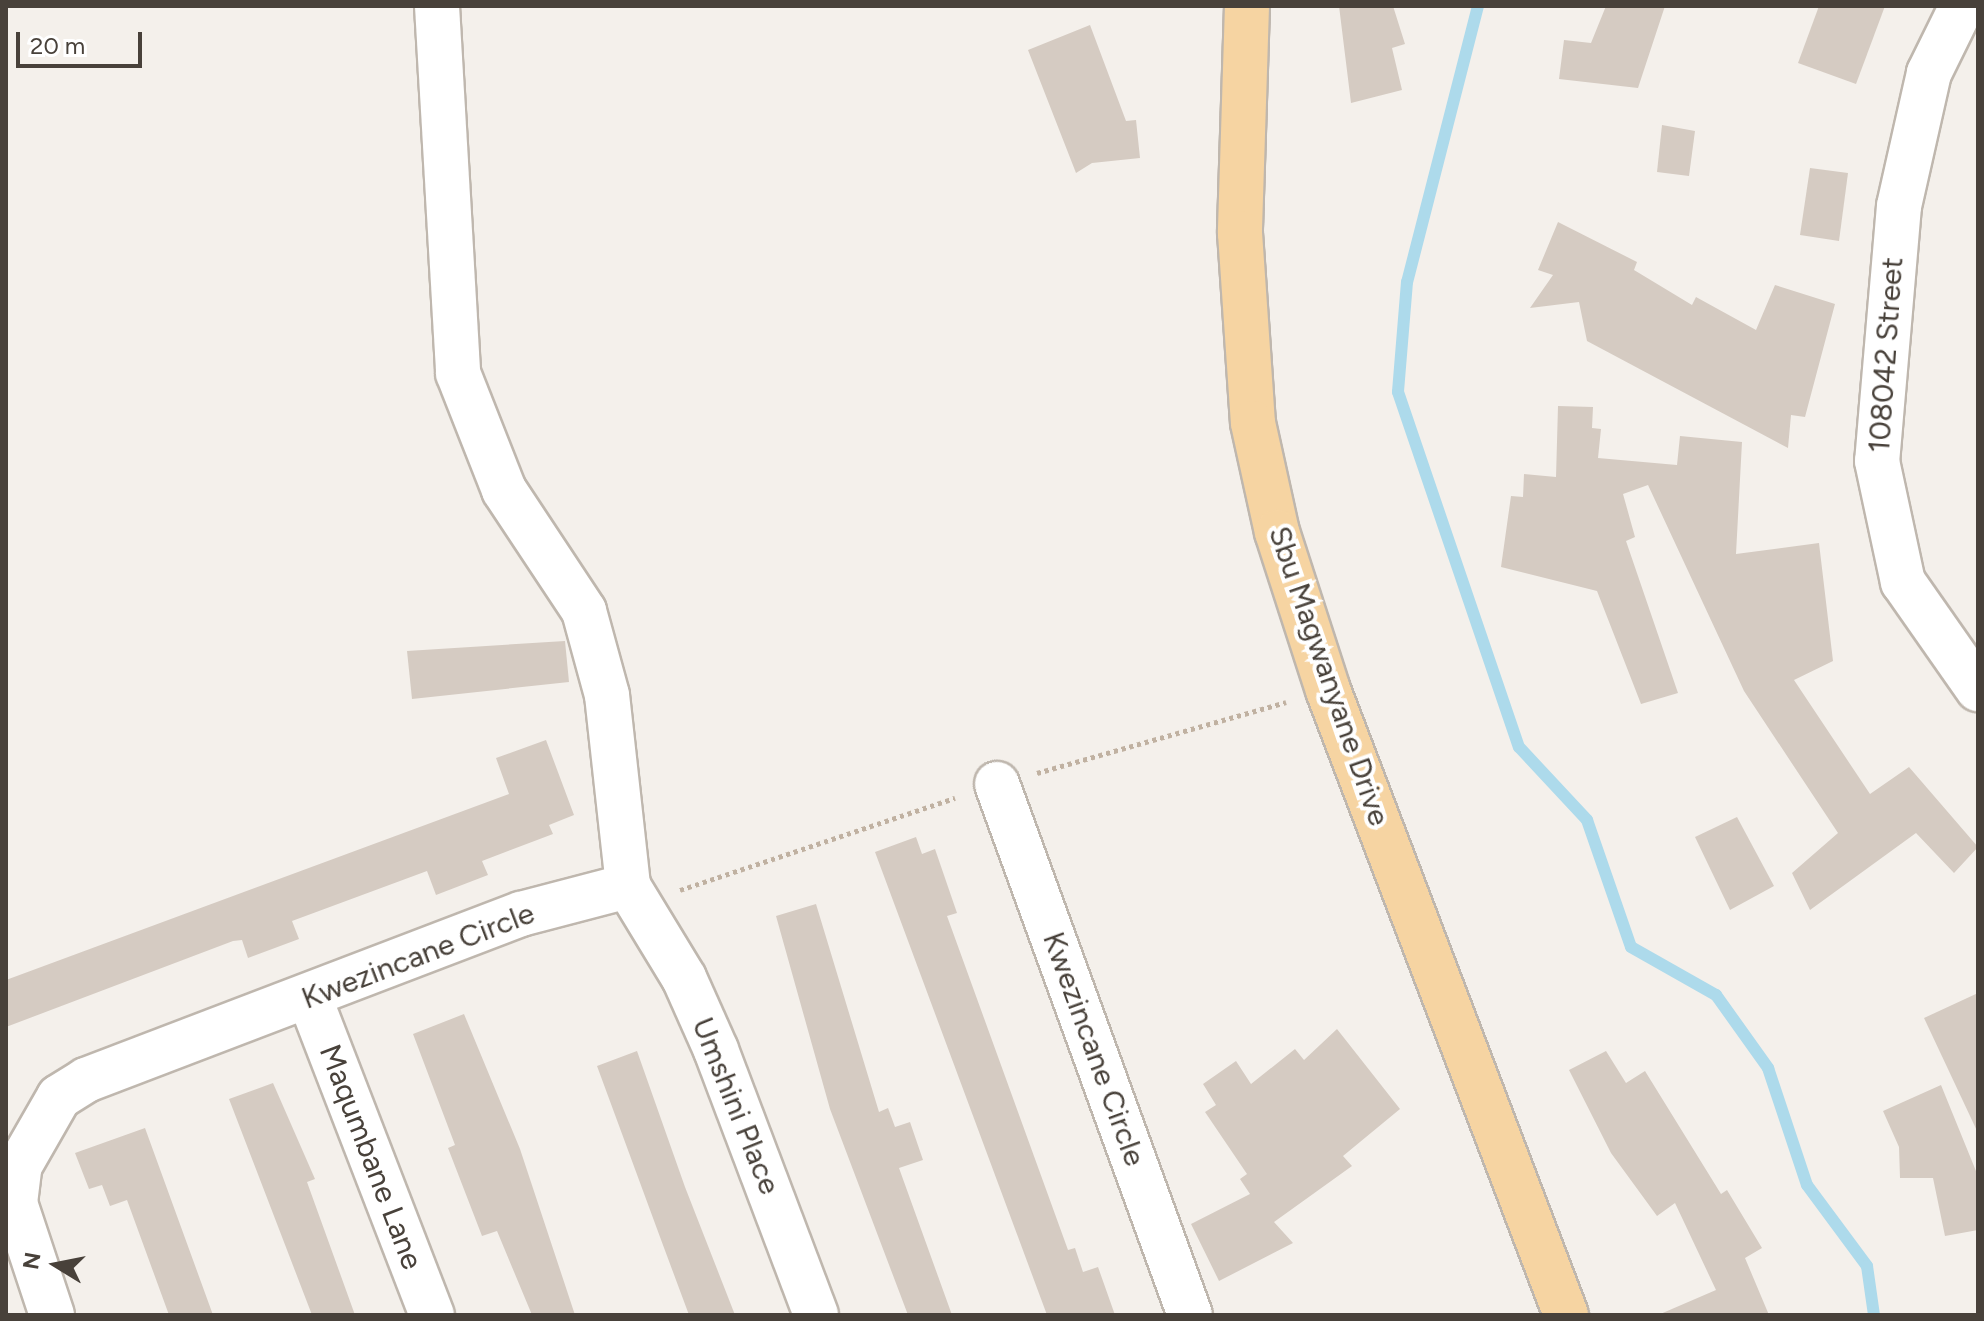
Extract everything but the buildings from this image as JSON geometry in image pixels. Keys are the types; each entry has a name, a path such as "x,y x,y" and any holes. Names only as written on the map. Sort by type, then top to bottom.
{"main road":[{"name":"Sbu Magwanyane Drive","path":"1247,6 1240,233 1253,423 1277,532 1328,690 1566,1315"}],"street":[{"path":"437,6 458,373 504,490 566,577 599,652 633,895"},
{"name":"108042 Street","path":"1962,6 1929,73 1899,206 1877,461 1903,582 1978,689"},
{"name":"Kwezincane Circle","path":"997,784 1190,1315"},
{"name":"Kwezincane Circle","path":"52,1315 15,1203 31,1138 59,1097 86,1080 310,999 521,914 633,895"},
{"name":"Umshini Place","path":"633,895 684,978 716,1050 816,1315"},
{"name":"Maqumbane Lane","path":"310,999 432,1315"}],"path":[{"path":"633,895 997,784 1328,690"}],"waterway":[{"path":"1478,6 1407,282 1398,392 1519,747 1587,820 1631,947 1716,995 1768,1068 1807,1185 1867,1266 1874,1315"}]}
